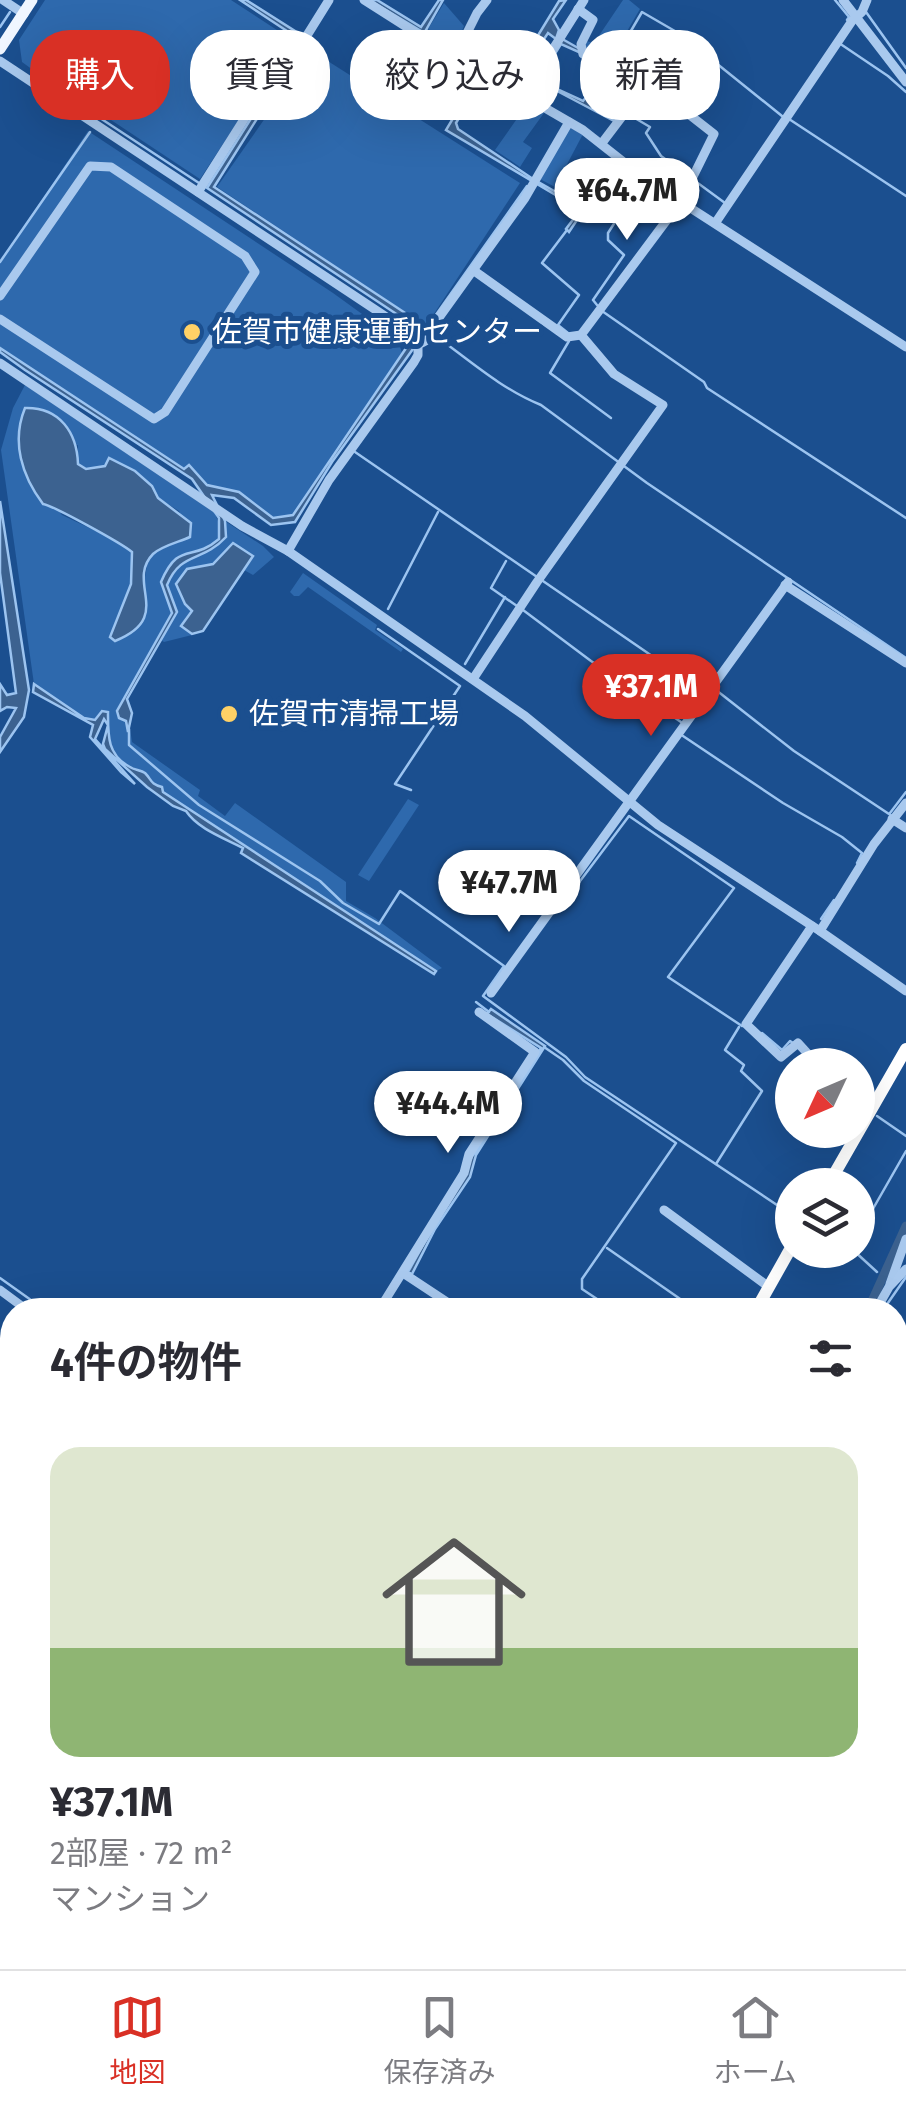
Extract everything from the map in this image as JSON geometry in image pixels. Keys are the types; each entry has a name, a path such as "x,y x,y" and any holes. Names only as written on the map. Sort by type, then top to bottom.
{"highway":[{"path":"875,1102 906,1049"},
{"path":"765,1298 780,1268"}],"main road":[{"path":"0,49 13,7 32,0"}],"street":[{"path":"201,188 329,0"},
{"path":"364,0 418,30"},
{"path":"468,30 488,0"},
{"path":"844,0 906,82"},
{"path":"716,222 867,0"},
{"path":"560,36 581,5 594,20 590,30"},
{"path":"0,60 201,188 411,334 418,344 414,362 307,515 288,551"},
{"path":"560,117 602,143 644,178 906,347"},
{"path":"602,143 619,120"},
{"path":"573,337 601,309 681,201 714,134 696,120"},
{"path":"418,344 426,340 535,182 569,122"},
{"path":"0,296 90,166 112,167 245,256 255,272 166,412 154,419 0,319"},
{"path":"472,270 573,337 614,374 663,405 472,680"},
{"path":"0,363 215,507 288,551 562,744 628,804 906,992"},
{"path":"491,993 787,583 906,664"},
{"path":"775,1051 748,1026 906,803"},
{"path":"894,818 906,828"},
{"path":"389,1298 407,1275 464,1173 469,1154 536,1052 479,1012"},
{"path":"664,1210 769,1287"},
{"path":"882,1298 906,1239"},
{"path":"889,1286 906,1269"},
{"path":"407,1275 442,1298"}],"shaded area":[{"path":"45,0 231,0 277,30 190,30 190,120 239,120 200,179 111,120 170,120 170,30 30,30 30,68 22,62 19,40"},
{"path":"240,0 293,30 285,30"},
{"path":"369,0 377,0 421,27 439,0 443,0 426,30 419,30"},
{"path":"566,0 553,19 559,30 541,30 559,1"},
{"path":"623,0 640,9 628,30 603,30"},
{"path":"444,3 464,26 462,30 428,29"},
{"path":"560,38 580,52 561,44"},
{"name":"佐賀市健康運動センター","path":"330,62 350,75 350,120 421,120 520,183 426,326 217,187 264,120 330,120"},
{"path":"250,120 256,120 214,187 428,328 332,462 295,522 271,525 234,498 212,495 225,521 226,537 209,551 185,562 167,585 177,612 127,699 132,713 128,732 126,721 119,718 117,711 172,613 161,582 180,556 219,539 219,518 192,479 25,370 0,352 0,348 184,469 189,465 207,485 239,492 273,518 293,515 419,329 207,188"},
{"path":"452,120 458,120 458,129 582,211 594,202 612,215 596,204 588,214 581,214 569,232 566,229 578,213 569,203 446,130"},
{"path":"516,120 539,120 523,142 532,148 520,167 495,150"},
{"path":"568,127 583,134 555,187 540,179"},
{"name":"佐賀市健康運動センター","path":"88,131 398,340 402,353 293,515 273,518 239,492 206,485 188,465 185,469 0,348 0,262"},
{"path":"25,385 215,513 220,527 219,539 174,561 161,583 172,613 125,696 132,742 200,790 198,796 225,816 235,803 346,882 346,901 442,968 436,971 120,760 112,748 108,712 102,711 96,720 84,718 34,684 1,450 13,408","holes":["78,445 77,464 86,469 105,466 109,458 135,471 152,486 158,498 179,511 190,537 154,552 145,577 113,627 131,584 133,552 62,515 20,461"]},
{"path":"25,408 48,412 64,424 74,442 78,464 86,469 105,466 109,458 135,471 152,486 158,498 191,523 190,537 153,554 144,576 146,611 142,621 133,632 115,641 110,637 131,584 132,552 43,504 29,482 21,458 19,433"},
{"path":"0,501 29,690 24,717 0,752 0,737 16,708 0,711 0,684 7,695 16,693 0,573"},
{"path":"225,521 274,557 253,575 244,570 253,556 192,610 182,626 192,635 164,642 161,640 177,612 167,585 185,562 209,551 226,537"},
{"path":"233,543 253,556 203,631 192,634 181,626 192,611 176,584 187,569 213,564"},
{"path":"303,573 377,625 375,630 403,649 401,652 308,587 294,596 290,592"},
{"path":"34,684 84,718 95,720 102,711 108,712 108,725 104,719 95,739 135,784 90,737 93,725 33,692"},
{"path":"108,725 110,744 122,762 145,773 163,792 436,971 434,974 241,853 243,848 204,828 186,811 147,787 105,749"},
{"path":"408,799 419,805 369,881 358,875"},
{"path":"491,1009 545,1046 476,1155 470,1177 435,1229 412,1274 408,1272 473,1155 541,1048 487,1014"}],"waterway":[{"path":"835,0 849,17 847,20"},
{"path":"0,27 10,12"},
{"path":"631,30 642,12 673,30"},
{"path":"866,12 906,68"},
{"path":"839,43 906,92"},
{"path":"720,66 782,116"},
{"path":"789,119 906,196"},
{"path":"103,120 199,183"},
{"path":"638,120 650,127 646,133 661,156 689,176"},
{"path":"0,262 90,132"},
{"path":"695,181 725,203"},
{"path":"428,326 527,186"},
{"path":"597,305 593,300 624,255 608,240 617,219 612,215"},
{"path":"567,230 542,263 579,295 558,325 568,333"},
{"path":"602,311 704,382 707,388 906,518"},
{"path":"433,334 906,658"},
{"path":"569,341 550,373 611,418"},
{"path":"355,452 703,691"},
{"path":"388,609 438,512"},
{"path":"506,561 491,588 517,606"},
{"path":"465,664 505,597"},
{"path":"523,610 681,722"},
{"path":"378,629 460,686 395,784 411,790"},
{"path":"713,694 716,690 794,751 892,816"},
{"path":"129,729 129,745 199,805 320,881 343,903 379,924 400,891 504,966 483,996 566,1057 585,1077 775,1204"},
{"path":"683,736 842,837 862,853 857,863"},
{"path":"890,813 906,792"},
{"path":"565,901 629,816 734,888 668,977 742,1026"},
{"path":"821,919 834,900"},
{"path":"476,1002 489,1012"},
{"path":"716,1164 762,1091 741,1071 744,1065 725,1050 739,1027"},
{"path":"762,1033 782,1050 790,1041 793,1043"},
{"path":"544,1047 584,1081 676,1143 582,1279 582,1289 596,1298"},
{"path":"877,1116 906,1136"},
{"path":"875,1205 906,1151"},
{"path":"873,1298 906,1226"},
{"path":"607,1248 679,1298"},
{"path":"873,1268 877,1272"},
{"path":"891,1298 906,1277"},
{"path":"0,1278 28,1298"}],"place":[{"name":"佐賀市健康運動センター","path":"192,332"},
{"name":"佐賀市清掃工場","path":"229,714"}]}
